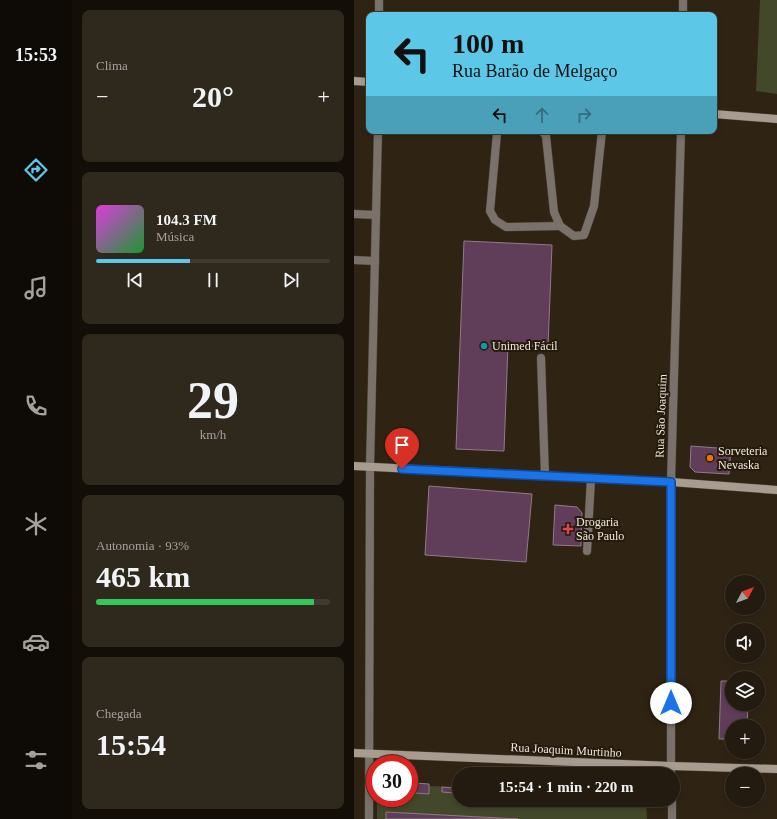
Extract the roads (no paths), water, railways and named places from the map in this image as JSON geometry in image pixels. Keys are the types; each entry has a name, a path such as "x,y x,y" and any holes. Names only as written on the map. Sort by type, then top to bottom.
{"street":[{"path":"379,0 379,12"},
{"path":"683,0 683,12"},
{"path":"354,81 366,82"},
{"path":"717,114 777,119"},
{"path":"368,819 370,467 378,134"},
{"path":"497,134 490,212 495,220 506,227 560,226"},
{"path":"544,134 546,136 554,212 560,226 574,236 584,235 594,206 602,134"},
{"name":"Rua São Joaquim","path":"671,767 671,482 681,134"},
{"path":"354,214 376,215"},
{"path":"354,260 375,261"},
{"path":"542,358 545,476"},
{"path":"354,466 671,482 777,490"},
{"path":"587,551 591,478"},
{"name":"Rua Joaquim Murtinho","path":"354,753 618,767"},
{"name":"Rua Joaquim Murtinho","path":"680,770 777,769"},
{"path":"672,807 672,819"}],"place":[{"name":"Unimed Fácil","path":"484,346"},
{"name":"Sorveteria Nevaska","path":"710,458"},
{"name":"Drogaria São Paulo","path":"568,529"}]}
